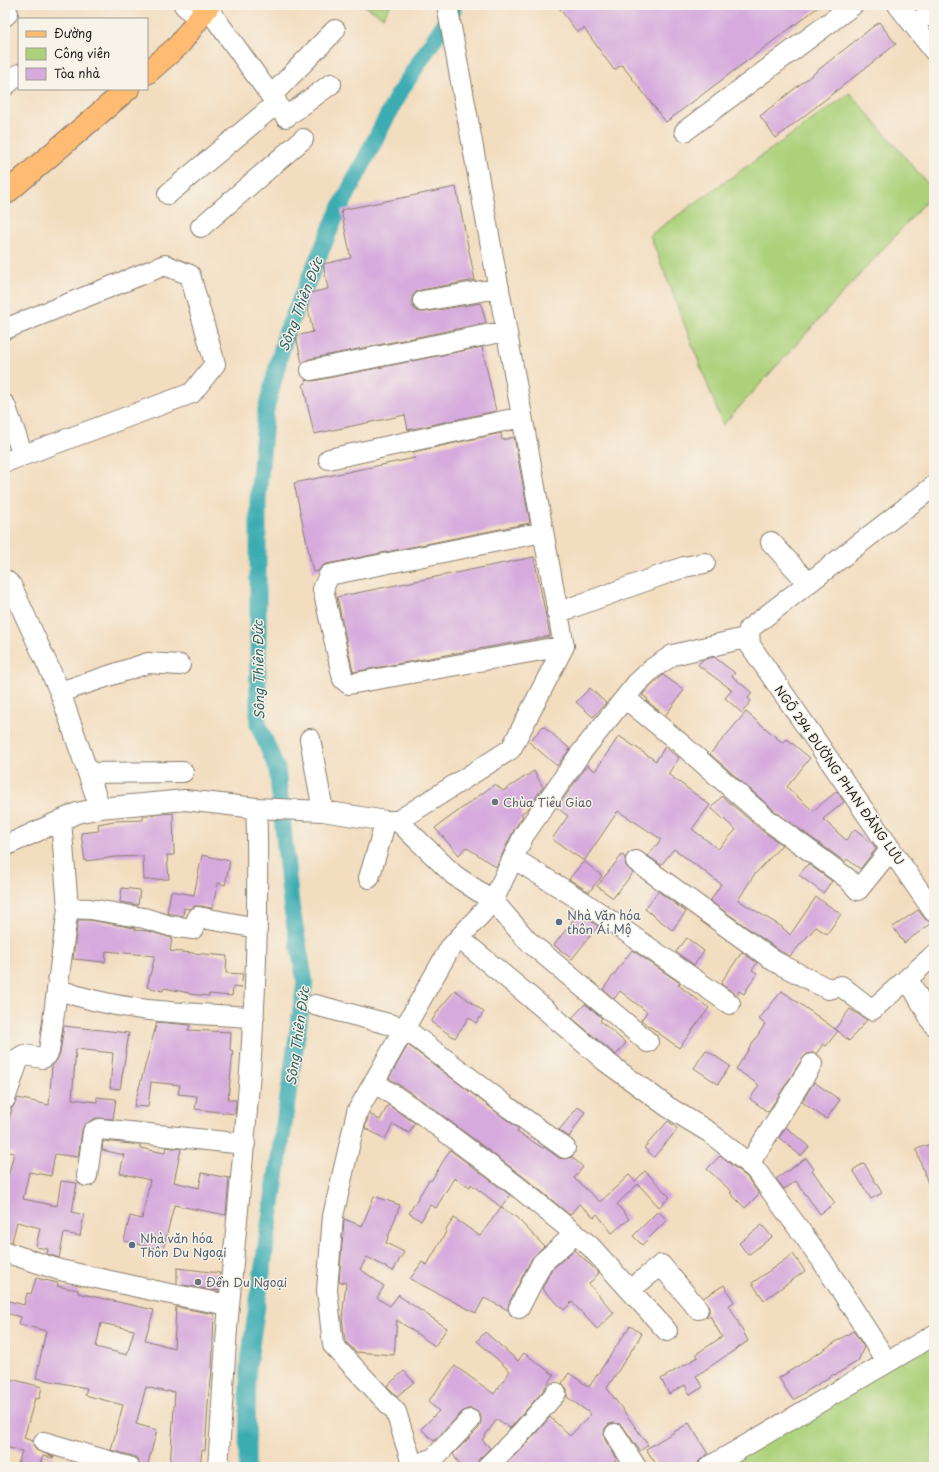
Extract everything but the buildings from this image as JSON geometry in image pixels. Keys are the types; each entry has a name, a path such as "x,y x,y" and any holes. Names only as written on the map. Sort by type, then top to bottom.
{"main road":[{"path":"148,72 180,45 200,9"},
{"path":"5,194 127,90"}],"street":[{"path":"369,878 392,821 511,749 564,646 447,5"},
{"path":"685,130 853,5"},
{"path":"898,5 934,51"},
{"path":"200,9 278,105 306,143 201,228"},
{"path":"914,25 934,9"},
{"path":"168,194 278,105 336,30"},
{"path":"5,86 18,75"},
{"path":"278,105 332,84"},
{"path":"5,329 165,265 190,275 214,364 192,393 14,458 5,406"},
{"path":"423,301 498,288"},
{"path":"310,370 506,331"},
{"path":"329,459 522,417"},
{"path":"470,1420 434,1458 413,1467 396,1412 334,1345 327,1290 333,1216 357,1112 450,948 493,901 524,835 580,754 637,683 652,668 673,655 749,638 748,629 934,486"},
{"path":"543,532 329,575 323,589 343,679 349,684 564,646"},
{"path":"771,542 808,583"},
{"path":"557,613 684,567 705,563"},
{"path":"5,580 11,585 60,692 100,808"},
{"name":"NGÕ 294 ĐƯỜNG PHAN ĐĂNG LƯU","path":"749,638 750,645 934,912"},
{"path":"60,692 148,663 180,665"},
{"path":"625,698 680,743 769,821 847,878 858,890 891,849"},
{"path":"310,739 320,811"},
{"path":"88,772 182,772"},
{"path":"5,846 77,813 100,808 185,800 257,808 320,811 392,821 454,875 493,901 528,941 648,1042"},
{"path":"218,1467 229,1305 245,1144 254,1017 257,928 257,808"},
{"path":"5,1099 19,1058 24,1055 43,1058 49,1051 68,908 61,820"},
{"path":"513,858 582,901 730,1004"},
{"path":"636,861 774,961 828,989 841,986 872,1010 934,955"},
{"path":"68,908 90,909 144,918 170,926 193,929 198,917 257,928"},
{"path":"459,938 605,1061 668,1107 709,1132 755,1169 821,1259 887,1362"},
{"path":"908,978 934,1025"},
{"path":"57,989 75,996 120,1007 254,1017"},
{"path":"315,1005 404,1028 565,1148"},
{"path":"748,1164 812,1064"},
{"path":"374,1082 430,1120 518,1187 590,1246 667,1330"},
{"path":"87,1176 92,1132 100,1129 245,1144"},
{"path":"519,1308 542,1263 575,1234"},
{"path":"5,1252 60,1270 165,1294 229,1305"},
{"path":"630,1290 661,1265 698,1308"},
{"path":"710,1467 934,1335"},
{"path":"487,1467 522,1433 556,1393"},
{"path":"615,1434 636,1467"},
{"path":"44,1442 129,1467"}],"green space":[{"path":"363,5 391,5 383,17"},
{"path":"850,93 934,191 934,193 723,425 650,235"},
{"path":"934,1335 934,1467 709,1467"}],"waterway":[{"name":"Sông Thiên Đức","path":"247,1467 248,1367 305,982 291,904 277,769 258,724 258,499 266,409 286,333 336,216 398,95 453,10"}],"place":[{"name":"Chùa Tiêu Giao","path":"495,802"},
{"name":"Nhà Văn hóa thôn Ái Mộ","path":"559,922"},
{"name":"Nhà văn hóa Thôn Du Ngoại","path":"132,1245"},
{"name":"Đền Du Ngoại","path":"198,1282"}]}
